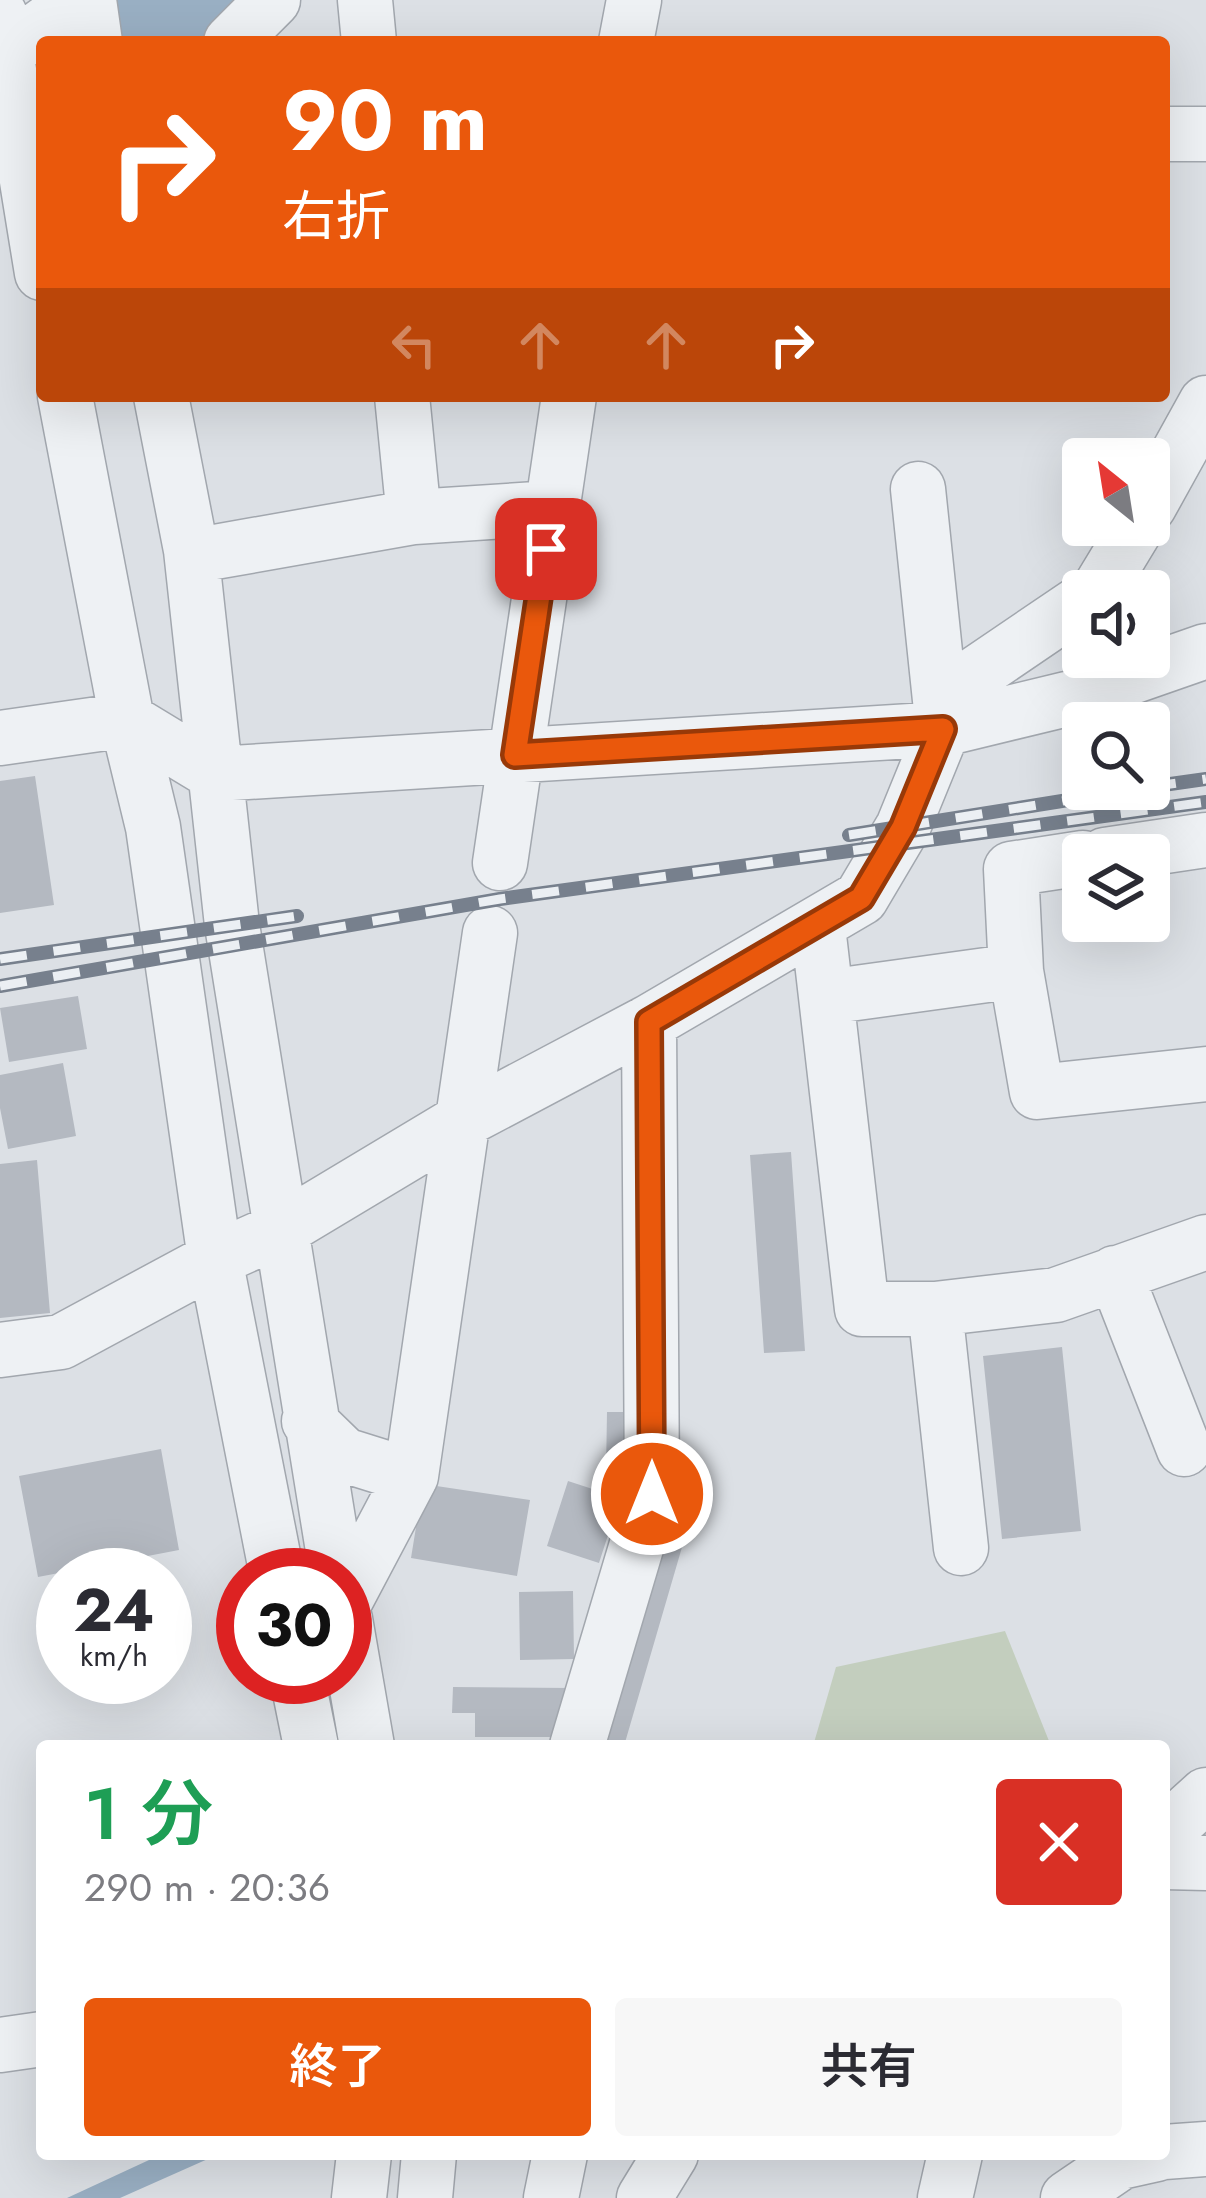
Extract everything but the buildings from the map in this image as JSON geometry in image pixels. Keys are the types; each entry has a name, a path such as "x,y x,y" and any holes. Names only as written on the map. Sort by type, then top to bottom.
{"street":[{"path":"36,239 2,41 78,0"},
{"path":"89,0 94,36"},
{"path":"237,36 272,0"},
{"path":"365,0 368,36"},
{"path":"627,36 634,0"},
{"path":"1170,134 1206,134"},
{"path":"66,402 127,720 153,827 215,1259 272,1548"},
{"path":"162,402 192,556 232,926 332,1548"},
{"path":"403,402 414,517"},
{"path":"500,863 568,402"},
{"path":"1170,468 1206,403"},
{"path":"0,1350 62,1342 282,1228 462,1121 818,927 861,898 903,827 942,713 918,489"},
{"path":"192,556 414,517 552,508"},
{"path":"942,713 1062,618"},
{"path":"0,738 127,720 215,775 515,755 1071,698 1206,651"},
{"path":"1170,845 1206,840"},
{"path":"1062,861 1011,869 1016,970 1037,1092 1206,1074"},
{"path":"818,927 862,1309 935,1309 1056,1295 1206,1242"},
{"path":"372,1550 411,1476 490,933"},
{"path":"827,997 1016,970"},
{"path":"579,1740 652,1494 649,1022"},
{"path":"1115,1273 1184,1449"},
{"path":"935,1309 961,1548"},
{"path":"309,1421 344,1455 411,1476"},
{"path":"302,1704 310,1740"},
{"path":"360,1704 366,1740"},
{"path":"1170,1828 1206,1795"},
{"path":"1170,1862 1206,1863"},
{"path":"0,2043 36,2040"},
{"path":"1170,2153 1206,2149"},
{"path":"359,2198 363,2160"},
{"path":"425,2198 428,2160"},
{"path":"551,2198 559,2160"},
{"path":"644,2198 667,2160"},
{"path":"945,2198 954,2160"},
{"path":"1068,2198 1133,2160"}],"green space":[{"path":"1005,1631 1049,1740 815,1740 836,1667"}],"water":[{"path":"101,0 246,0 212,36 61,36"},
{"path":"149,2160 206,2160 120,2198 67,2198"}],"railway":[{"path":"1170,784 1206,779"},
{"path":"849,835 1062,801"},
{"path":"0,986 500,899 1206,802"},
{"path":"0,959 297,916"}],"route":[{"path":"546,549 515,755 943,729 903,827 861,898 649,1022 652,1494"}]}
